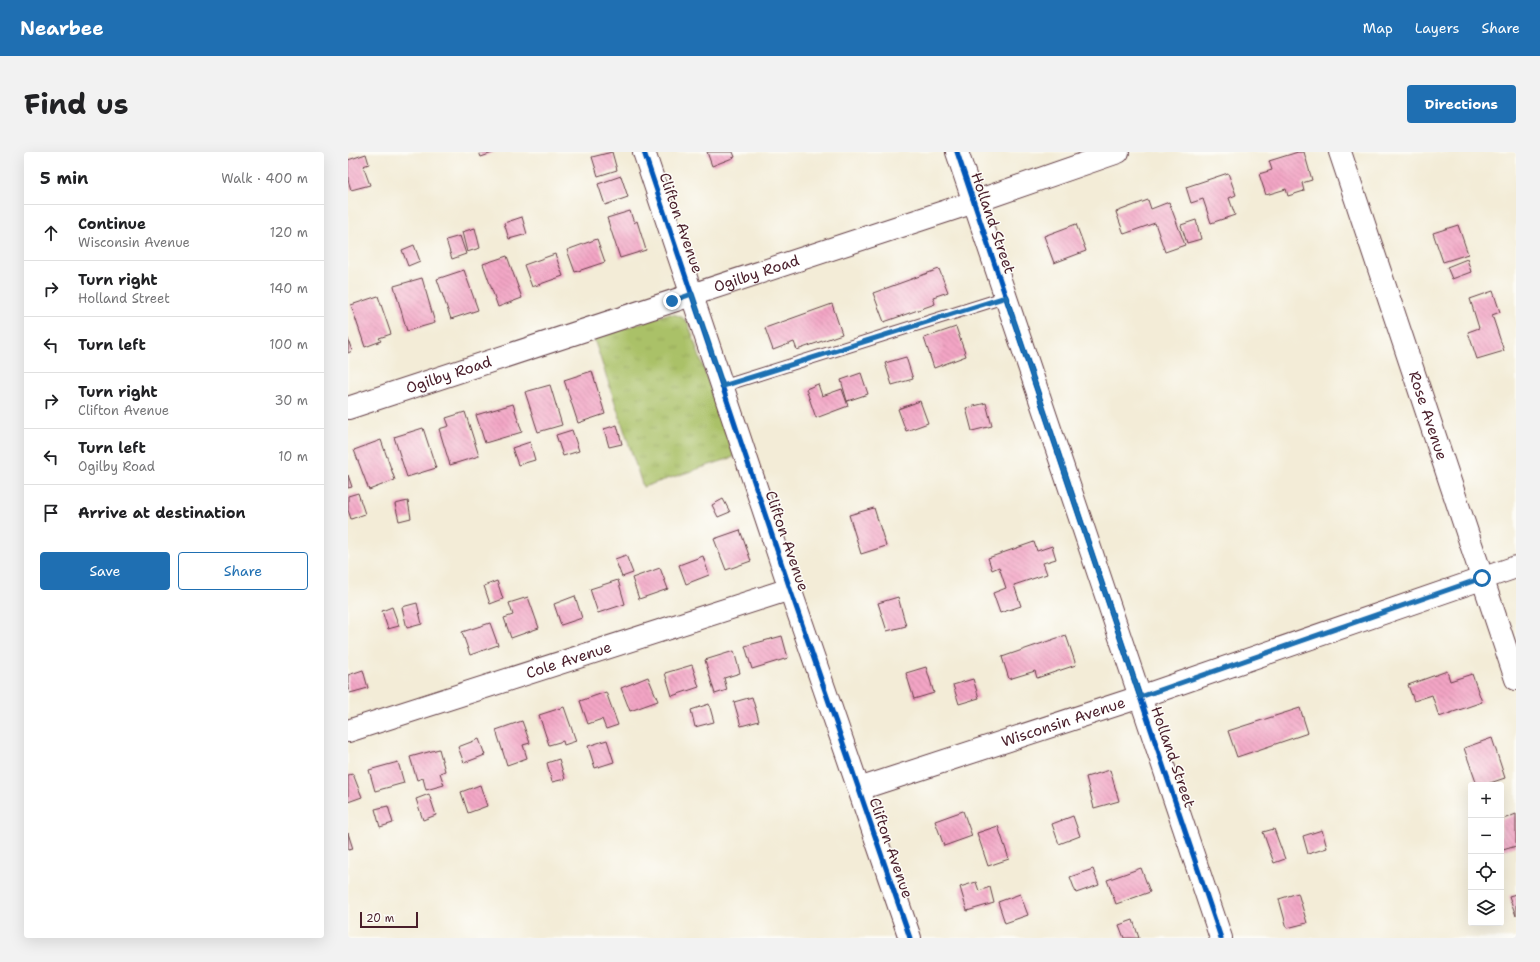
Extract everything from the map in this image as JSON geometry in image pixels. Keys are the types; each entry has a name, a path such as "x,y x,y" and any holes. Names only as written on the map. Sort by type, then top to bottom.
{"street":[{"name":"Clifton Avenue","path":"644,152 790,589 910,938"},
{"name":"Holland Street","path":"956,152 1221,938"},
{"name":"Ogilby Road","path":"348,408 974,202 1118,152"},
{"name":"Rose Avenue","path":"1340,152 1516,679"},
{"name":"Wisconsin Avenue","path":"859,789 1140,697 1516,567"},
{"name":"Cole Avenue","path":"348,731 790,589"}],"lane":[{"path":"723,386 1006,297"}],"green space":[{"path":"667,314 679,316 688,323 734,457 643,487 594,339"}],"building":[{"path":"479,152 495,152 481,157"},
{"path":"612,152 617,170 598,176 592,157"},
{"path":"707,152 733,152 735,157 712,166"},
{"path":"1298,152 1304,152 1312,180 1302,183 1304,191 1288,196 1286,189 1266,195 1259,174 1272,170 1269,161"},
{"path":"366,154 369,164 363,166 370,185 351,190 348,180 348,160"},
{"path":"1228,173 1236,195 1229,198 1235,215 1211,223 1203,199 1191,203 1186,187"},
{"path":"621,176 628,197 605,205 598,184"},
{"path":"1148,200 1151,209 1169,202 1185,245 1165,252 1155,223 1124,234 1116,212"},
{"path":"630,211 634,223 637,221 646,250 620,258 607,218"},
{"path":"522,217 527,234 509,239 504,223"},
{"path":"1196,220 1201,239 1187,243 1181,225"},
{"path":"1076,224 1086,251 1054,263 1044,236"},
{"path":"1458,225 1468,254 1443,262 1433,233"},
{"path":"475,228 480,248 467,252 462,232"},
{"path":"460,236 466,254 452,259 446,240"},
{"path":"597,239 605,262 575,272 567,250"},
{"path":"414,245 420,261 408,266 402,250"},
{"path":"555,254 563,276 532,287 524,265"},
{"path":"507,256 522,298 498,307 483,264"},
{"path":"1467,259 1471,272 1452,279 1447,267"},
{"path":"939,269 948,292 933,297 935,304 884,322 873,293"},
{"path":"464,270 478,310 451,319 437,279"},
{"path":"422,278 435,323 407,331 394,286"},
{"path":"1493,291 1500,312 1492,315 1504,351 1477,359 1468,332 1479,328 1470,299"},
{"path":"378,296 391,334 379,338 381,341 365,347 351,305"},
{"path":"832,304 842,334 797,350 794,342 773,350 765,328"},
{"path":"956,327 966,356 934,368 924,338"},
{"path":"348,339 352,351 348,353"},
{"path":"906,357 913,379 892,385 885,363"},
{"path":"592,371 605,414 578,423 564,380"},
{"path":"861,373 868,394 847,401 841,380"},
{"path":"818,384 822,396 842,389 848,406 816,418 806,389"},
{"path":"550,385 562,425 538,432 525,392"},
{"path":"920,401 928,423 906,431 898,409"},
{"path":"986,403 992,426 972,431 966,408"},
{"path":"513,404 522,432 485,443 476,415"},
{"path":"465,412 479,456 450,465 439,429 449,426 446,418"},
{"path":"617,425 622,444 609,447 604,429"},
{"path":"423,428 436,468 407,477 394,437"},
{"path":"572,430 579,451 563,456 556,435"},
{"path":"381,440 395,480 369,490 354,450"},
{"path":"530,442 535,460 518,465 512,448"},
{"path":"348,475 352,487 348,488"},
{"path":"358,493 365,514 351,519 348,510 348,496"},
{"path":"723,499 730,512 718,517 712,505"},
{"path":"408,501 411,518 399,521 395,504"},
{"path":"874,508 886,546 861,554 849,515"},
{"path":"740,530 751,561 726,570 714,539"},
{"path":"1034,542 1037,551 1052,546 1056,559 1043,563 1047,574 1014,585 1021,606 1000,613 993,593 1006,588 999,567 992,570 988,558"},
{"path":"626,555 633,573 622,577 615,559"},
{"path":"703,556 709,575 686,584 679,565"},
{"path":"660,568 668,589 639,599 632,578"},
{"path":"618,580 625,604 598,613 590,589"},
{"path":"497,581 503,599 490,604 484,586"},
{"path":"575,596 582,618 561,625 554,604"},
{"path":"528,597 539,628 511,638 504,618 513,615 509,603"},
{"path":"898,597 906,626 887,631 878,603"},
{"path":"417,603 422,624 407,628 402,607"},
{"path":"392,607 399,626 388,629 382,611"},
{"path":"490,623 498,645 470,655 462,632"},
{"path":"1066,635 1076,665 1037,678 1035,671 1009,679 1002,657"},
{"path":"782,636 788,658 752,669 745,646"},
{"path":"734,651 740,673 724,678 727,690 715,694 705,660"},
{"path":"692,665 699,687 672,696 665,673"},
{"path":"926,667 934,693 914,699 906,673"},
{"path":"363,670 368,688 350,693 348,688 348,675"},
{"path":"1447,671 1450,681 1472,674 1482,702 1439,717 1432,695 1414,701 1408,685"},
{"path":"648,677 658,701 630,711 621,688"},
{"path":"973,679 979,698 959,704 953,685"},
{"path":"606,692 618,725 606,729 602,719 588,724 580,701"},
{"path":"752,697 759,721 741,726 734,702"},
{"path":"709,704 714,722 695,727 691,710"},
{"path":"564,707 576,741 564,745 563,741 549,745 539,715"},
{"path":"1300,708 1308,733 1237,757 1228,731"},
{"path":"522,721 530,743 523,745 527,758 507,765 496,730"},
{"path":"1492,738 1505,778 1493,782 1476,782 1464,748"},
{"path":"479,739 485,755 464,763 458,747"},
{"path":"607,740 614,762 595,768 588,746"},
{"path":"439,749 445,771 440,773 444,785 426,790 423,778 417,780 410,757"},
{"path":"559,759 565,779 552,782 547,763"},
{"path":"398,762 404,783 375,791 369,770"},
{"path":"1110,770 1119,801 1094,808 1086,777"},
{"path":"353,774 362,797 348,802 348,775"},
{"path":"480,785 487,806 468,813 461,792"},
{"path":"429,794 436,815 423,820 416,799"},
{"path":"388,806 393,823 380,827 375,809"},
{"path":"963,811 972,836 944,846 935,821"},
{"path":"1516,814 1516,846 1504,850 1504,819"},
{"path":"1073,816 1080,836 1059,844 1052,824"},
{"path":"998,826 1009,859 988,866 977,833"},
{"path":"1274,829 1285,859 1274,863 1263,832"},
{"path":"1322,830 1327,848 1308,854 1303,836"},
{"path":"348,833 353,849 348,850"},
{"path":"1141,868 1150,892 1116,904 1107,880"},
{"path":"1093,869 1099,885 1076,893 1070,877"},
{"path":"976,882 979,891 990,887 994,903 967,911 960,887"},
{"path":"1298,893 1307,923 1287,928 1279,899"},
{"path":"1020,894 1028,915 1005,923 998,902"},
{"path":"1516,894 1516,916 1509,896"},
{"path":"1133,920 1139,938 1124,938 1119,925"}],"cycle path":[{"path":"644,152 790,589 910,938"},
{"path":"957,152 1221,938"}],"route":[{"path":"672,301 692,294 723,386 1006,297 1140,697 1482,578"}]}
